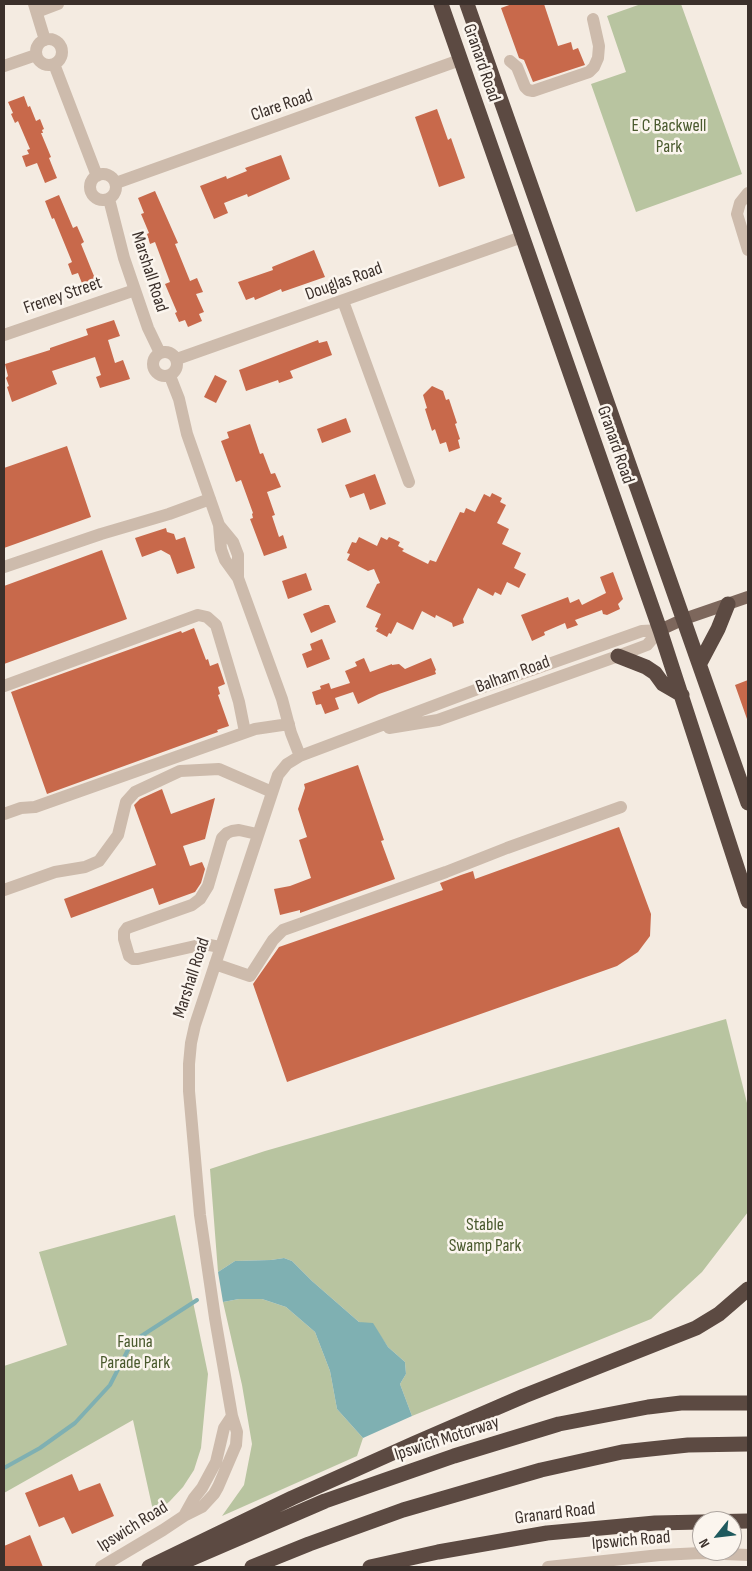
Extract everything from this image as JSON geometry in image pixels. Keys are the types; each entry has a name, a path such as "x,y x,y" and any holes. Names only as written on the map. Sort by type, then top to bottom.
{"highway":[{"name":"Granard Road","path":"441,4 660,630 748,901"},
{"name":"Granard Road","path":"468,4 748,803"},
{"path":"700,663 718,629 728,604"},
{"path":"618,656 646,667 664,684 682,695"},
{"path":"149,1567 292,1498 415,1443 524,1396 696,1328 719,1314 748,1289"},
{"name":"Ipswich Motorway","path":"172,1567 333,1498 445,1459 559,1424 614,1412 656,1406 714,1402 748,1403"},
{"path":"252,1567 403,1510 541,1470 622,1452 688,1445 748,1444"},
{"name":"Granard Road","path":"370,1567 438,1552 547,1533 655,1523 748,1521"}],"main road":[{"name":"Balham Road","path":"660,630 684,619 748,597"}],"street":[{"path":"45,40 35,8 58,4"},
{"path":"510,61 517,68 528,90 589,72 594,67 598,58 599,46 593,19"},
{"path":"45,40 54,40 60,46 62,54 58,62 54,64 43,64 36,55 39,44 45,40"},
{"path":"4,66 36,55"},
{"name":"Clare Road","path":"116,183 460,60"},
{"path":"54,64 97,176"},
{"path":"106,174 116,183 114,194 108,199 96,198 90,191 91,182 97,176 106,174"},
{"path":"744,198 737,218 748,250"},
{"name":"Marshall Road","path":"108,199 124,258 148,328 160,353"},
{"name":"Douglas Road","path":"176,358 522,237"},
{"name":"Freney Street","path":"4,335 135,290"},
{"path":"343,301 409,482"},
{"path":"160,353 171,353 176,358 178,366 174,374 162,376 155,371 153,367 154,359 160,353"},
{"path":"170,376 179,399 187,434 219,524 234,542 238,555 238,578 282,699 288,724 300,756"},
{"path":"4,567 100,534 169,514 210,498"},
{"path":"4,686 198,615 207,617 216,625 239,702 245,732"},
{"name":"Balham Road","path":"369,731 438,720 647,645 660,630"},
{"name":"Balham Road","path":"300,756 637,632 660,630"},
{"path":"4,814 21,808 35,807 245,732 288,724"},
{"name":"Marshall Road","path":"184,1516 216,1462 224,1428 232,1416 208,1276 200,1216 188,1077 191,1042 274,782 286,764 300,756"},
{"path":"4,890 55,872 85,867 99,861 118,835 126,802 135,792 180,771 219,769 272,792"},
{"path":"215,964 250,976 273,940 283,930 621,807"},
{"path":"220,947 204,944 138,959 129,956 124,932 127,928 192,905 200,899 208,886 222,838 226,833 232,830 239,830 258,834"},
{"name":"Ipswich Road","path":"101,1567 184,1516"},
{"name":"Ipswich Road","path":"548,1567 660,1555 748,1555"}],"green space":[{"name":"E C Backwell Park","path":"641,4 681,4 742,174 636,212 591,84 626,72 607,16"},
{"name":"Stable Swamp Park","path":"726,1019 748,1107 748,1212 702,1272 651,1319 412,1416 400,1384 406,1374 405,1362 388,1347 375,1328 359,1322 292,1261 284,1258 235,1261 218,1272 210,1169 265,1151"},
{"name":"Fauna Parade Park","path":"175,1215 208,1374 201,1448 194,1470 183,1487 154,1515 133,1420 4,1493 4,1366 67,1345 39,1252"},
{"path":"239,1299 262,1299 286,1307 315,1332 330,1371 337,1409 363,1438 357,1456 222,1516 244,1485 252,1444 242,1385 223,1302"}],"water":[{"path":"284,1258 292,1261 359,1322 373,1323 388,1347 405,1362 406,1374 400,1384 412,1416 363,1438 337,1409 330,1371 315,1332 286,1307 262,1299 239,1299 223,1302 218,1272 235,1261"}],"building":[{"path":"512,4 544,4 558,46 571,42 573,50 578,48 585,65 533,82 524,60 519,58 501,8"},
{"path":"24,96 36,121 40,119 44,129 42,130 43,133 41,133 57,178 45,183 37,163 26,167 22,156 29,154 27,150 30,149 18,121 15,123 8,102"},
{"path":"437,109 448,140 451,138 465,178 439,187 415,117"},
{"path":"281,155 290,179 248,197 247,194 224,203 228,213 214,219 200,186 226,176 227,179 247,171 245,168"},
{"path":"155,191 178,243 175,244 190,281 197,278 203,292 196,294 204,312 199,314 202,321 188,327 185,320 179,322 175,313 177,312 165,284 170,282 155,242 150,244 147,234 149,233 141,214 144,213 138,198"},
{"path":"59,195 73,228 77,226 84,242 81,244 96,281 83,286 78,273 72,275 68,264 72,262 45,201"},
{"path":"314,250 325,277 282,292 281,289 255,300 254,297 246,300 238,282 273,270 272,267"},
{"path":"114,320 120,336 108,340 115,363 123,360 130,379 100,388 96,377 101,375 95,357 52,371 57,384 12,402 7,387 9,386 6,378 8,376 5,364 50,350 50,348 88,335 86,329"},
{"path":"318,340 319,343 327,341 332,355 290,371 293,378 279,383 278,380 246,391 239,370"},
{"path":"215,375 227,381 216,403 204,397"},
{"path":"432,386 443,391 446,400 449,399 457,423 455,424 460,439 458,440 460,448 449,452 446,442 440,444 435,429 432,431 425,409 427,408 423,395"},
{"path":"346,418 351,432 322,443 317,429"},
{"path":"250,424 260,454 263,453 271,474 275,473 281,487 267,492 275,515 272,516 279,537 283,535 287,548 264,556 250,519 253,518 253,513 241,480 236,482 221,441 229,438 227,432"},
{"path":"67,446 91,517 4,548 4,468"},
{"path":"375,474 386,504 370,510 364,493 350,498 345,485"},
{"path":"492,493 502,498 500,502 506,505 497,523 509,529 502,544 521,553 514,568 526,574 519,588 507,582 501,595 495,592 493,596 478,588 463,619 464,623 453,627 452,623 436,615 435,618 422,611 413,630 397,622 391,634 389,633 387,637 376,631 378,628 375,627 381,614 366,607 377,584 380,583 374,569 368,571 347,560 350,554 347,553 352,542 356,543 359,537 377,546 381,537 387,540 389,537 400,542 398,546 404,549 402,551 428,564 430,560 436,562 460,512 464,513 466,508 475,512 484,494 490,497"},
{"path":"166,528 167,532 174,534 176,540 185,537 195,568 177,574 170,555 161,550 142,557 135,538"},
{"path":"102,550 127,619 4,664 4,586"},
{"path":"613,572 623,599 618,604 620,609 607,615 603,614 602,610 575,620 578,625 567,629 565,623 544,632 545,635 532,641 521,615 568,597 570,603 579,599 582,605 606,593 600,577"},
{"path":"306,573 312,590 288,599 282,581"},
{"path":"329,605 336,622 311,633 303,614"},
{"path":"194,628 210,666 218,663 225,684 218,687 220,694 218,695 229,726 217,730 218,732 47,794 11,692"},
{"path":"322,639 330,659 307,668 302,654 312,650 310,644"},
{"path":"364,658 370,672 392,664 399,664 405,669 431,658 436,674 379,694 358,704 353,692 335,698 339,709 325,714 321,704 316,705 312,692 321,689 320,686 329,683 331,689 350,683 345,671 357,666 355,662"},
{"path":"748,680 748,719 747,719 735,685"},
{"path":"358,765 384,840 381,841 395,879 300,913 300,910 280,915 274,889 290,886 311,878 299,840 307,837 298,809 305,788 304,784"},
{"path":"162,789 171,814 215,798 205,839 183,846 190,866 202,862 205,869 201,883 195,892 159,905 153,888 71,918 64,899 156,865 134,805 140,799"},
{"path":"619,827 651,914 650,936 638,952 617,966 287,1082 253,984 279,947 443,890 440,883 461,875 473,871 475,879"},
{"path":"72,1474 79,1491 100,1483 114,1516 72,1534 64,1517 39,1527 25,1493"},
{"path":"30,1535 43,1567 4,1567 4,1546"}],"waterway":[{"path":"4,1468 40,1448 75,1423 110,1385 132,1342 197,1300"}]}
